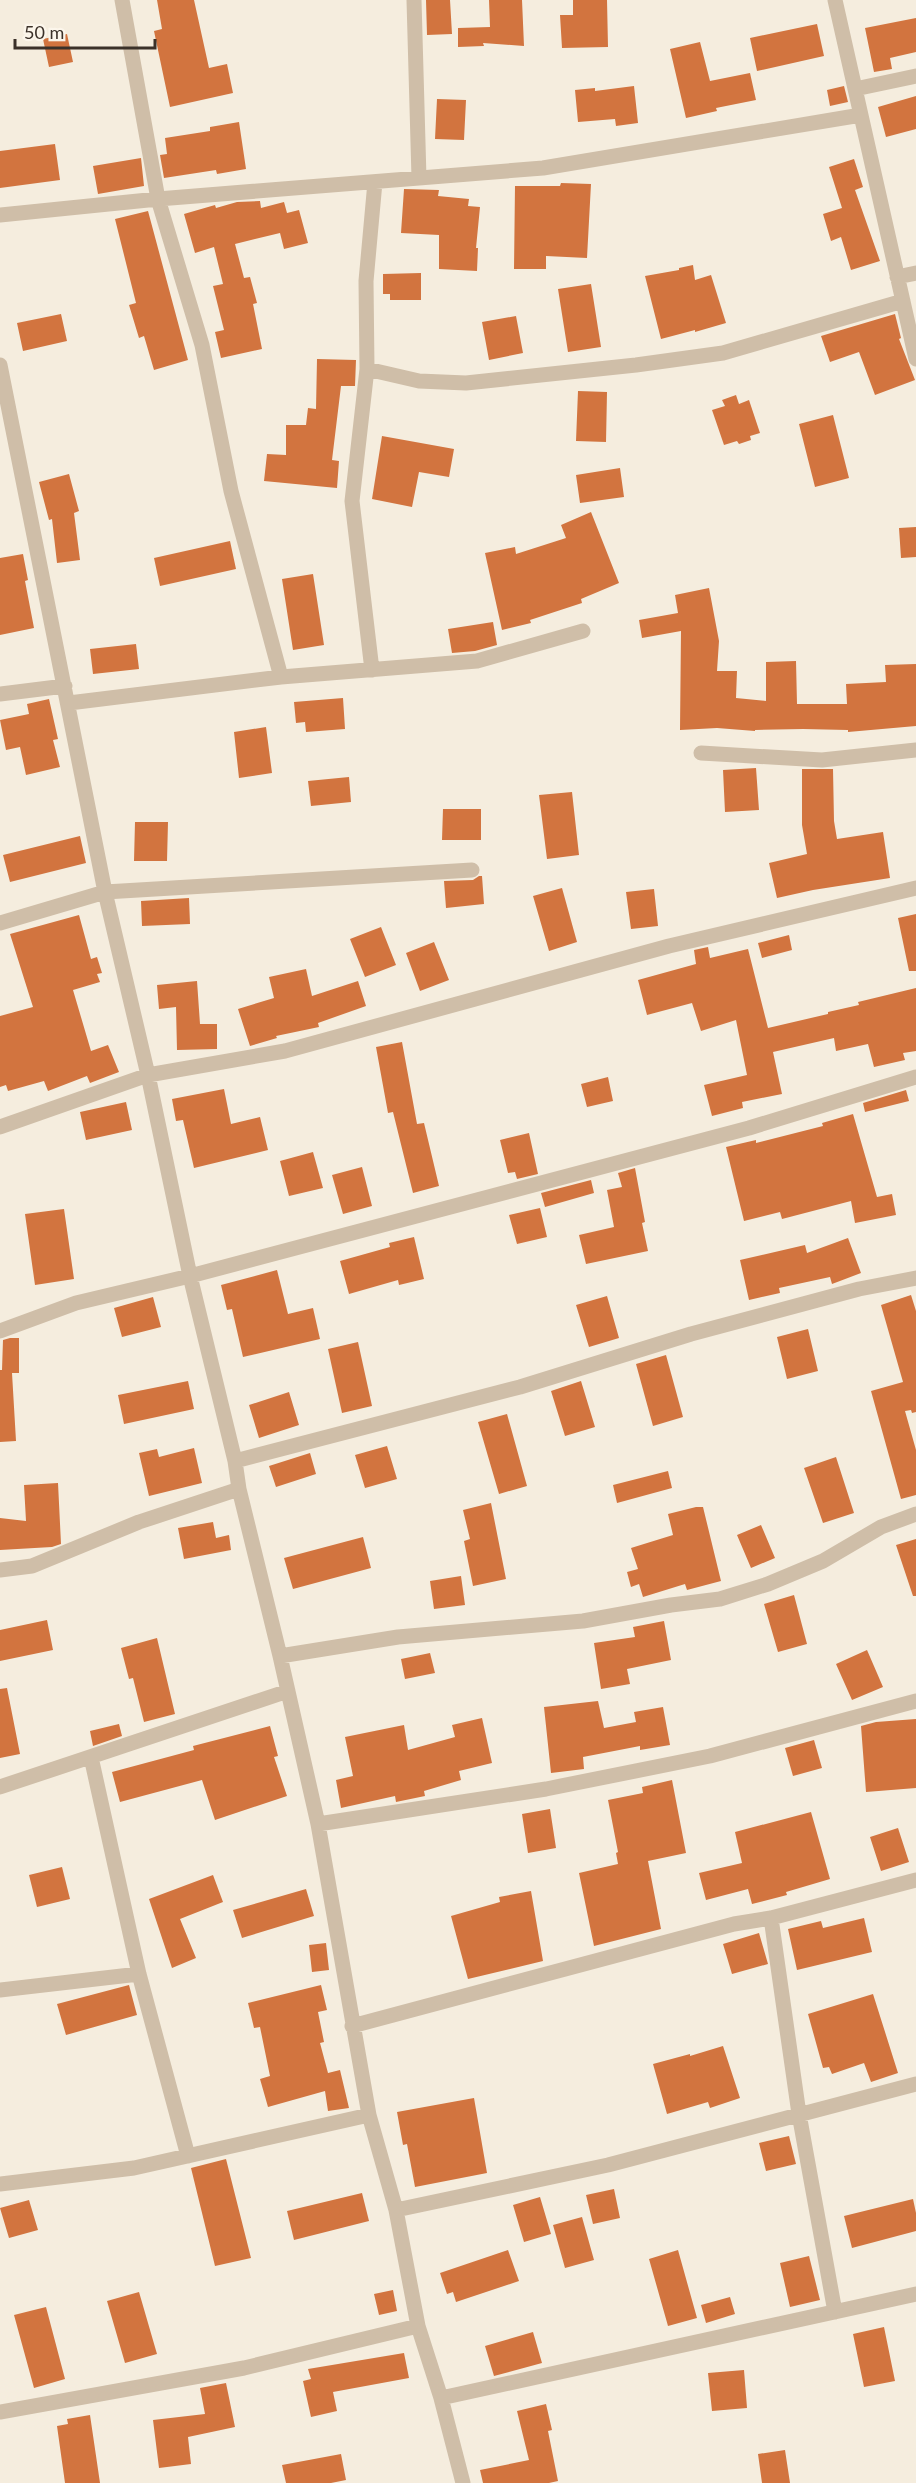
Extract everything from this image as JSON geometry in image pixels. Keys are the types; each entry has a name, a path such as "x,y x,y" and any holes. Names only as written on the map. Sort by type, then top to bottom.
{"street":[{"path":"122,0 158,199 202,345 231,491 281,677"},
{"path":"414,0 419,178"},
{"path":"835,0 916,359"},
{"path":"855,89 916,76"},
{"path":"0,215 158,199 543,168 861,115"},
{"path":"372,670 352,501 367,369 366,281 375,182"},
{"path":"897,277 916,273"},
{"path":"367,369 419,381 466,383 636,365 723,352 903,301"},
{"path":"0,365 105,892 148,1075 190,1276 318,1824 369,2115 396,2210 418,2326 441,2398 463,2483"},
{"path":"69,703 281,677 477,661 583,631"},
{"path":"0,694 65,686"},
{"path":"701,753 822,760 916,750"},
{"path":"0,923 105,892 472,870"},
{"path":"0,1127 148,1075 285,1051 658,949 916,888"},
{"path":"0,1331 76,1303 190,1276 749,1128 916,1077"},
{"path":"235,1461 520,1387 691,1334 859,1289 916,1278"},
{"path":"0,1570 32,1566 140,1522 239,1489"},
{"path":"280,1656 398,1637 583,1621 671,1605 720,1599 768,1584 823,1561 881,1527 916,1514"},
{"path":"0,1787 288,1691"},
{"path":"318,1824 546,1789 710,1756 916,1701"},
{"path":"91,1757 139,1974 188,2156"},
{"path":"352,2026 734,1924 771,1918 916,1880"},
{"path":"771,1918 799,2114 835,2312"},
{"path":"0,1990 139,1974"},
{"path":"396,2210 608,2165 916,2084"},
{"path":"0,2184 134,2168 369,2115"},
{"path":"441,2398 916,2294"},
{"path":"0,2412 244,2368 418,2326"}],"building":[{"path":"157,0 194,0 209,68 227,64 233,93 170,107 154,31 162,29"},
{"path":"426,0 450,0 452,34 427,35"},
{"path":"489,0 522,0 524,46 483,43 484,46 458,47 458,28 490,27"},
{"path":"573,0 607,0 608,47 562,48 560,15 573,15"},
{"path":"916,18 916,52 890,58 892,69 874,72 865,28"},
{"path":"817,24 824,56 757,71 750,38"},
{"path":"67,34 73,62 49,67 43,39"},
{"path":"700,42 710,81 750,73 756,100 716,108 717,111 686,118 670,49"},
{"path":"634,86 638,123 616,126 615,119 578,122 575,90 595,88 595,91"},
{"path":"844,86 848,102 830,106 827,90"},
{"path":"916,96 916,129 886,137 878,107"},
{"path":"437,99 466,100 464,140 435,139"},
{"path":"239,122 246,169 217,174 216,170 164,178 160,155 167,154 165,138 210,131 210,127"},
{"path":"55,144 60,180 0,188 0,151"},
{"path":"141,158 144,186 98,194 93,166"},
{"path":"854,159 863,187 855,190 880,261 851,270 841,237 831,241 823,214 842,208 829,167"},
{"path":"561,183 591,184 587,258 546,256 546,269 514,269 515,186 560,186"},
{"path":"404,189 439,190 438,196 469,199 468,206 480,207 476,248 478,248 477,271 439,269 439,235 401,233"},
{"path":"260,201 261,208 284,202 287,213 299,210 308,243 284,249 280,233 235,244 244,278 250,277 257,303 253,304 262,349 221,358 215,332 224,330 213,286 223,284 214,247 195,253 184,214 215,205 216,208 237,202"},
{"path":"148,211 188,360 154,370 144,336 139,338 129,305 136,303 115,219"},
{"path":"693,265 695,280 711,275 726,323 661,339 645,276"},
{"path":"421,273 421,300 390,300 390,294 383,294 383,274"},
{"path":"591,284 601,347 568,352 558,289"},
{"path":"61,314 67,341 23,351 17,323"},
{"path":"895,314 901,338 899,339 915,380 875,395 859,352 830,362 821,336"},
{"path":"516,316 523,353 489,360 482,322"},
{"path":"317,359 356,360 355,386 341,386 332,460 339,461 337,488 264,481 267,454 286,455 286,425 306,425 308,408 316,409"},
{"path":"578,391 607,392 606,442 576,441"},
{"path":"736,395 739,404 749,400 760,433 750,436 751,440 739,444 737,441 724,445 712,410 725,406 722,400"},
{"path":"833,415 849,478 815,487 799,424"},
{"path":"382,436 454,449 449,477 419,472 412,507 372,499"},
{"path":"620,468 624,497 580,503 576,475"},
{"path":"69,474 79,511 74,513 80,560 57,563 52,519 49,520 39,482"},
{"path":"591,512 619,583 581,599 582,603 530,620 531,623 502,630 485,553 515,547 516,554 566,538 561,525"},
{"path":"916,527 916,557 901,558 899,528"},
{"path":"230,541 236,569 160,586 154,558"},
{"path":"23,554 28,580 25,581 34,628 0,635 0,558"},
{"path":"313,574 324,645 293,650 282,579"},
{"path":"709,588 719,641 717,671 737,671 736,698 766,701 766,662 796,661 797,704 847,704 846,684 886,682 885,665 916,664 916,726 848,732 848,730 803,729 680,730 681,631 642,638 639,620 678,613 675,595"},
{"path":"493,622 497,645 475,651 452,653 448,629"},
{"path":"136,644 139,669 93,674 90,649"},
{"path":"343,698 345,729 306,732 305,722 296,723 294,702"},
{"path":"49,699 58,739 53,740 60,767 26,775 20,747 6,750 0,720 29,714 27,704"},
{"path":"266,727 272,773 239,778 234,732"},
{"path":"756,768 759,810 725,812 723,770"},
{"path":"802,769 833,769 834,821 837,839 883,832 890,878 777,898 769,863 807,854 802,825"},
{"path":"349,777 351,802 311,806 308,781"},
{"path":"572,792 579,855 547,859 539,795"},
{"path":"443,809 481,809 481,840 442,840"},
{"path":"135,822 168,822 167,861 134,861"},
{"path":"80,836 86,863 10,882 3,855"},
{"path":"482,876 484,904 446,908 444,881 473,880"},
{"path":"562,888 577,942 549,951 533,896"},
{"path":"654,889 658,926 631,929 626,892"},
{"path":"189,898 190,924 142,926 141,901"},
{"path":"916,914 916,971 909,971 898,918"},
{"path":"79,915 91,959 97,957 102,973 97,974 100,982 73,990 91,1051 108,1045 119,1072 90,1083 87,1076 48,1091 44,1081 8,1091 6,1085 0,1087 0,1016 33,1007 10,934"},
{"path":"381,927 396,965 365,977 350,939"},
{"path":"789,935 792,950 762,958 758,943"},
{"path":"434,942 449,980 420,991 406,953"},
{"path":"708,947 710,958 748,949 768,1028 828,1014 828,1012 859,1005 858,1002 916,988 916,1051 903,1053 905,1060 874,1067 868,1044 836,1051 834,1038 773,1052 782,1094 742,1102 743,1108 712,1116 704,1085 747,1075 736,1020 701,1031 692,1003 647,1015 638,980 696,964 694,950"},
{"path":"306,969 312,996 358,981 366,1006 318,1023 319,1027 276,1036 277,1038 250,1046 238,1009 274,998 269,977"},
{"path":"197,981 200,1024 217,1024 217,1049 177,1050 176,1007 159,1009 157,985"},
{"path":"402,1042 417,1124 424,1123 439,1186 413,1193 393,1112 388,1113 376,1047"},
{"path":"608,1077 613,1101 587,1107 581,1084"},
{"path":"224,1089 231,1124 260,1117 268,1150 194,1168 183,1120 176,1121 172,1099"},
{"path":"906,1090 909,1101 865,1112 863,1103"},
{"path":"126,1102 132,1130 86,1140 80,1112"},
{"path":"853,1114 877,1197 892,1194 896,1215 855,1223 851,1201 782,1219 780,1212 744,1221 726,1147 756,1140 756,1143 823,1126 822,1123"},
{"path":"529,1133 538,1174 517,1179 515,1172 508,1173 500,1140"},
{"path":"313,1152 323,1188 289,1196 280,1161"},
{"path":"362,1167 372,1206 343,1214 332,1175"},
{"path":"635,1168 648,1251 586,1264 579,1235 614,1227 607,1190 622,1187 618,1173"},
{"path":"591,1180 594,1193 545,1207 541,1193"},
{"path":"540,1208 547,1237 517,1244 509,1215"},
{"path":"64,1209 74,1279 35,1285 25,1214"},
{"path":"414,1237 424,1279 399,1285 398,1280 349,1294 340,1261 390,1247 389,1243"},
{"path":"848,1238 861,1273 832,1284 830,1277 779,1288 780,1293 749,1300 740,1260 805,1245 807,1253"},
{"path":"277,1270 288,1314 313,1308 320,1339 243,1357 232,1309 227,1310 221,1285"},
{"path":"911,1295 916,1311 916,1412 905,1411 916,1450 916,1495 901,1499 871,1391 903,1382 881,1305"},
{"path":"607,1296 619,1338 589,1347 576,1305"},
{"path":"153,1297 161,1327 122,1337 114,1308"},
{"path":"808,1329 818,1371 787,1379 777,1337"},
{"path":"19,1338 19,1373 12,1373 16,1441 0,1442 0,1370 2,1370 3,1340"},
{"path":"358,1342 372,1406 342,1413 328,1349"},
{"path":"666,1355 683,1417 653,1426 636,1364"},
{"path":"188,1381 194,1409 124,1424 118,1395"},
{"path":"581,1381 595,1427 565,1436 551,1391"},
{"path":"289,1392 299,1425 259,1438 249,1405"},
{"path":"507,1414 527,1486 499,1494 478,1422"},
{"path":"387,1446 397,1479 365,1488 355,1455"},
{"path":"194,1448 202,1483 149,1496 139,1453 157,1449 159,1457"},
{"path":"310,1453 316,1474 276,1487 269,1466"},
{"path":"836,1457 854,1513 823,1523 804,1468"},
{"path":"668,1471 672,1488 617,1503 613,1485"},
{"path":"58,1483 61,1544 52,1547 0,1550 0,1518 26,1521 24,1485"},
{"path":"491,1503 506,1579 473,1586 464,1541 470,1539 463,1510"},
{"path":"703,1507 721,1581 687,1590 685,1584 643,1597 639,1584 631,1587 627,1572 638,1569 631,1548 673,1535 668,1514"},
{"path":"213,1522 216,1538 229,1535 231,1550 184,1559 178,1528"},
{"path":"761,1525 775,1558 751,1568 737,1535"},
{"path":"363,1537 371,1568 293,1589 284,1558"},
{"path":"916,1539 916,1596 913,1596 896,1545"},
{"path":"461,1576 465,1605 434,1609 430,1581"},
{"path":"794,1595 807,1644 778,1652 764,1604"},
{"path":"47,1620 53,1650 0,1661 0,1630"},
{"path":"664,1621 671,1660 627,1669 630,1684 601,1689 594,1643 635,1637 633,1627"},
{"path":"157,1638 175,1714 144,1722 133,1678 129,1679 121,1648"},
{"path":"867,1650 883,1687 852,1700 836,1664"},
{"path":"430,1653 435,1673 405,1679 401,1659"},
{"path":"7,1688 20,1754 0,1758 0,1689"},
{"path":"598,1701 604,1728 636,1722 634,1712 663,1707 670,1745 640,1750 640,1746 583,1757 584,1769 551,1773 544,1707"},
{"path":"482,1718 492,1763 459,1771 461,1780 424,1791 425,1796 396,1802 395,1796 341,1808 336,1780 353,1776 345,1737 404,1725 408,1750 455,1737 452,1725"},
{"path":"916,1719 916,1788 866,1792 861,1726 876,1722"},
{"path":"119,1724 122,1736 93,1746 90,1731"},
{"path":"270,1726 278,1756 274,1757 287,1796 215,1820 202,1780 120,1802 112,1772 194,1750 193,1746"},
{"path":"814,1740 822,1768 793,1776 785,1748"},
{"path":"672,1780 686,1853 648,1861 661,1929 594,1946 579,1873 618,1864 616,1853 618,1852 608,1800 643,1793 642,1787"},
{"path":"550,1809 556,1848 528,1853 522,1814"},
{"path":"811,1812 830,1879 786,1892 787,1895 752,1904 748,1889 706,1900 699,1873 742,1863 735,1832"},
{"path":"898,1828 909,1862 881,1871 870,1837"},
{"path":"62,1867 70,1899 37,1907 29,1875"},
{"path":"213,1875 223,1902 180,1919 196,1958 172,1968 149,1899"},
{"path":"306,1889 314,1916 242,1938 233,1910"},
{"path":"531,1891 543,1961 468,1979 451,1916 500,1902 499,1897"},
{"path":"864,1918 872,1952 797,1970 788,1929 821,1921 823,1928"},
{"path":"759,1933 768,1964 732,1974 723,1944"},
{"path":"326,1943 329,1970 312,1972 309,1945"},
{"path":"129,1985 137,2015 66,2035 57,2004"},
{"path":"321,1985 327,2010 318,2012 324,2042 320,2043 328,2073 340,2070 349,2108 328,2111 325,2091 268,2107 260,2079 270,2076 260,2027 254,2028 248,2003"},
{"path":"873,1994 898,2073 871,2082 864,2063 832,2074 829,2067 823,2068 808,2014"},
{"path":"723,2046 740,2098 710,2108 708,2102 667,2114 653,2064"},
{"path":"474,2098 487,2173 415,2187 407,2144 403,2145 397,2112"},
{"path":"789,2136 796,2164 766,2171 759,2143"},
{"path":"226,2159 251,2258 215,2266 191,2168"},
{"path":"614,2189 620,2218 593,2224 586,2195"},
{"path":"362,2193 369,2221 294,2240 287,2211"},
{"path":"540,2197 551,2234 524,2242 513,2205"},
{"path":"913,2199 916,2231 852,2248 844,2216"},
{"path":"29,2200 38,2230 9,2238 0,2208"},
{"path":"582,2217 594,2260 565,2268 553,2225"},
{"path":"508,2250 519,2281 456,2302 453,2292 447,2294 440,2273"},
{"path":"678,2250 697,2318 668,2326 649,2259"},
{"path":"809,2256 820,2300 790,2307 780,2263"},
{"path":"393,2290 397,2311 379,2315 374,2294"},
{"path":"139,2292 157,2354 125,2363 107,2301"},
{"path":"730,2297 735,2314 706,2323 701,2305"},
{"path":"46,2307 65,2379 34,2388 14,2315"},
{"path":"884,2327 895,2381 864,2387 853,2334"},
{"path":"533,2332 542,2363 494,2376 485,2346"},
{"path":"404,2353 409,2378 333,2392 337,2411 311,2417 303,2381 311,2379 308,2369"},
{"path":"744,2370 747,2408 712,2411 708,2373"},
{"path":"226,2383 235,2427 188,2437 191,2464 159,2468 153,2420 205,2414 200,2388"},
{"path":"546,2404 552,2430 548,2431 558,2481 483,2483 480,2470 529,2460 517,2411"},
{"path":"90,2415 100,2483 65,2483 57,2426 68,2424 67,2419"},
{"path":"785,2450 790,2483 762,2483 758,2454"},
{"path":"341,2454 346,2480 331,2483 286,2483 282,2465"}]}
